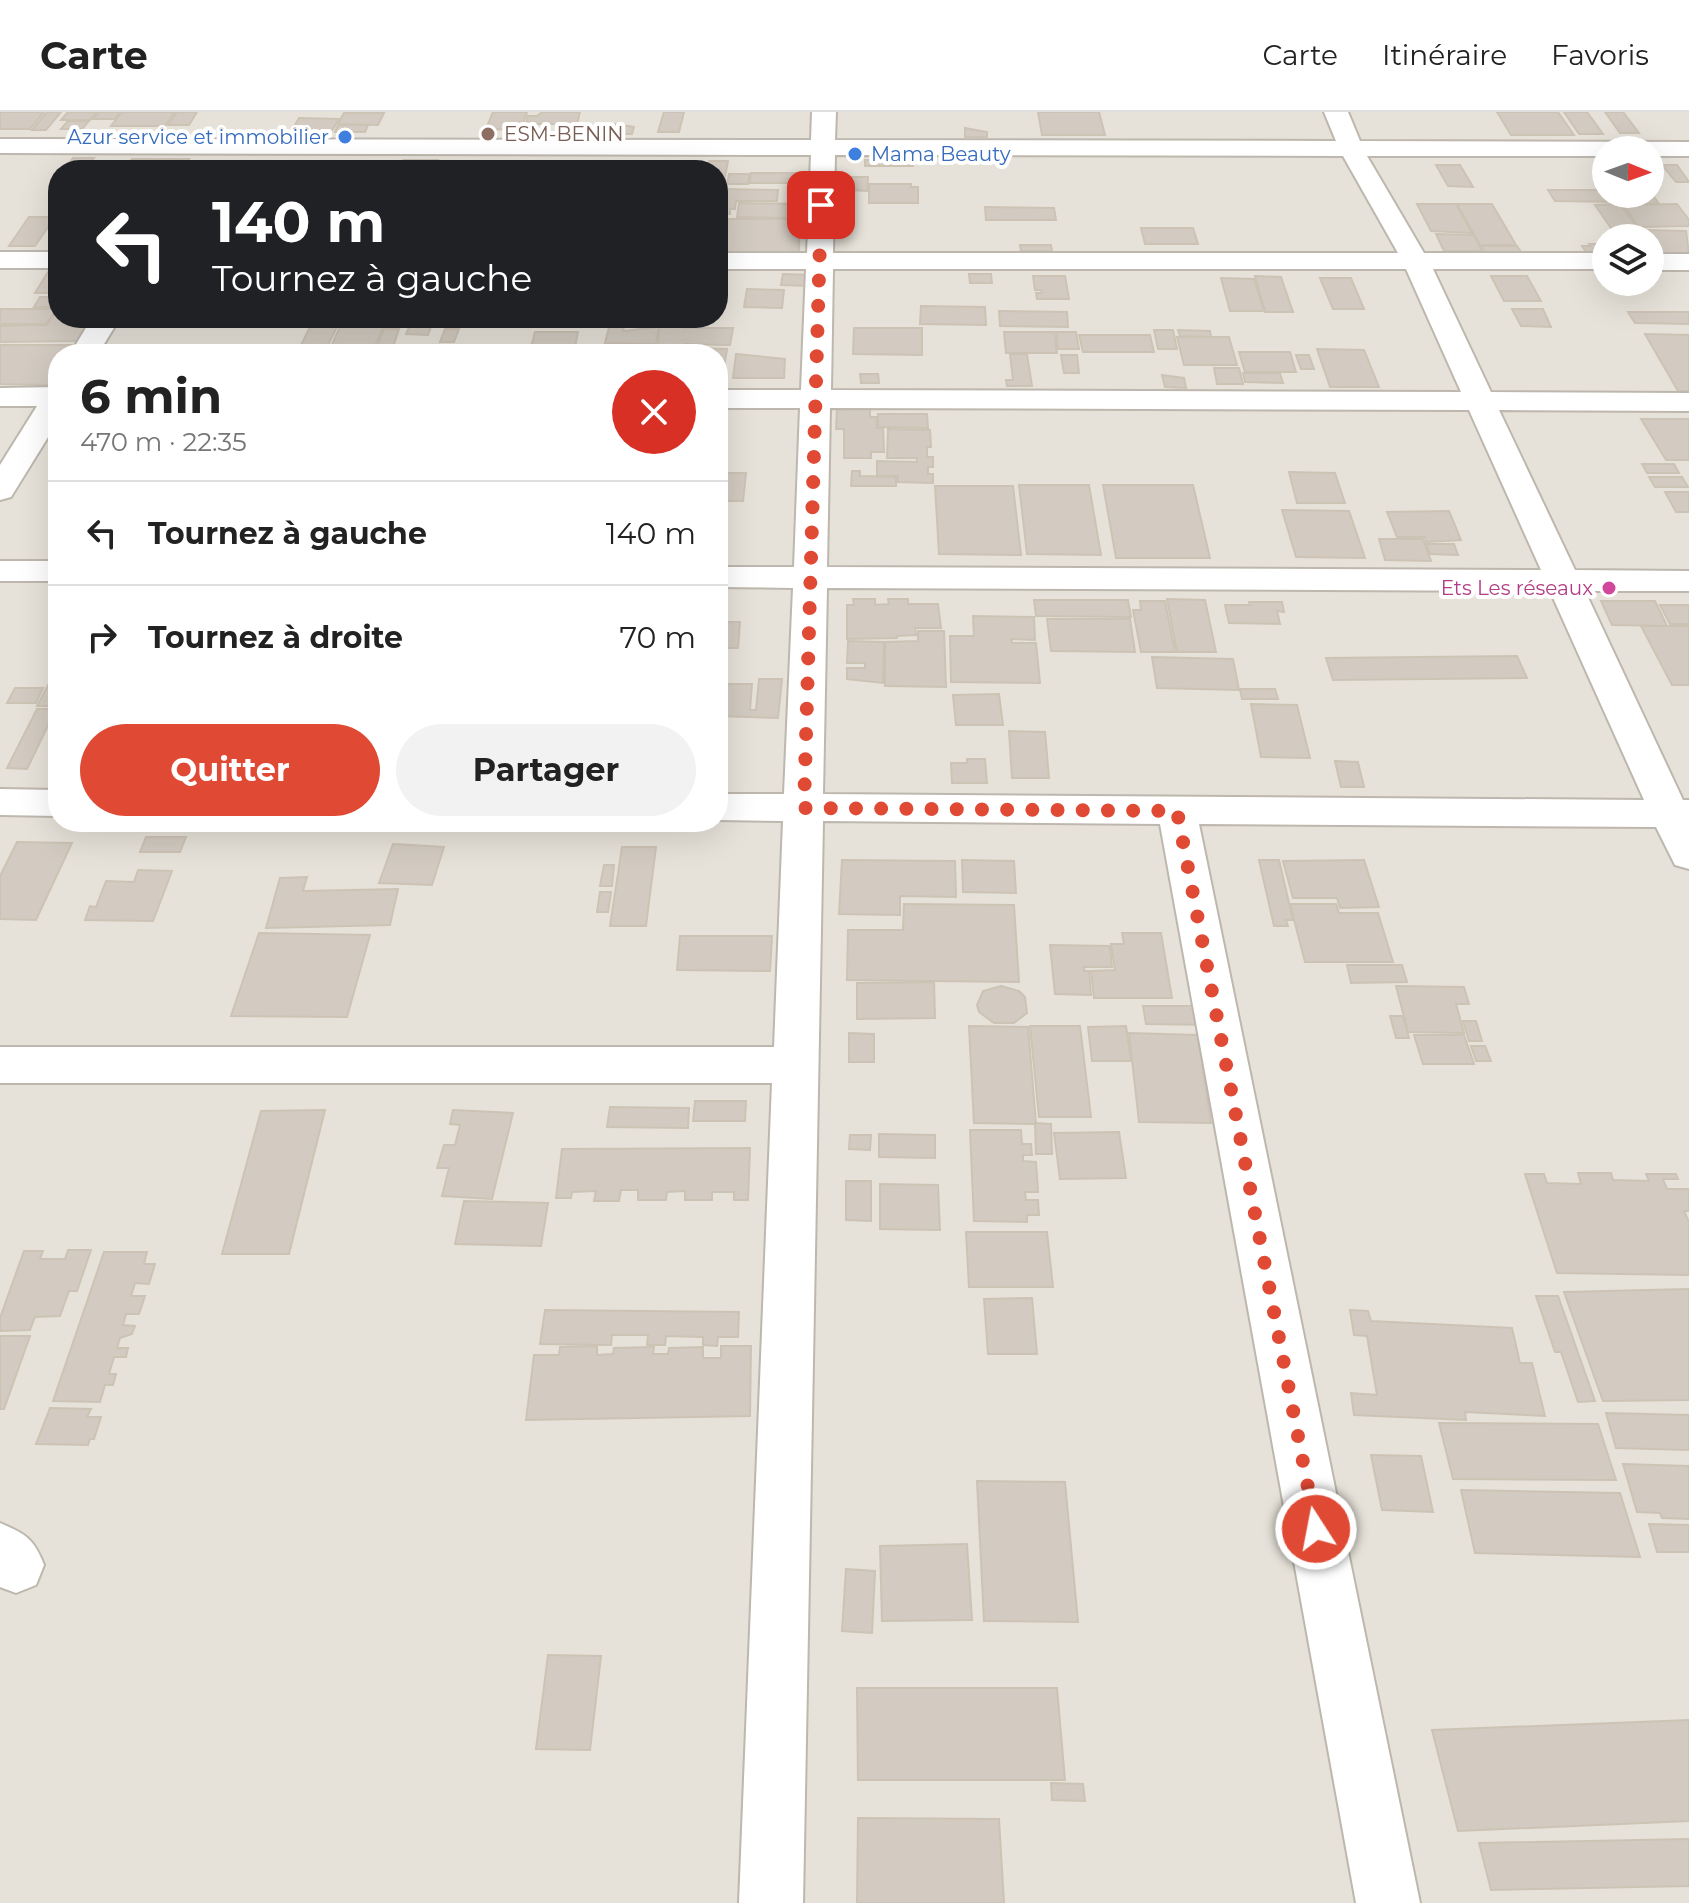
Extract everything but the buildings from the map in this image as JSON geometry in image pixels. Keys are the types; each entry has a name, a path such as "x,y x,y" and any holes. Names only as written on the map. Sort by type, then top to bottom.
{"street":[{"path":"1336,112 1351,149 1415,260 1561,581 1679,814 1689,855"},
{"path":"204,160 226,124"},
{"path":"771,1903 823,130"},
{"path":"0,146 212,147 823,130 1351,149 1689,149"},
{"path":"0,260 48,260"},
{"path":"728,261 1592,261"},
{"path":"1664,262 1689,262"},
{"path":"0,397 48,396"},
{"path":"728,399 1689,402"},
{"path":"0,490 48,412"},
{"path":"0,571 48,571"},
{"path":"728,577 1689,581"},
{"path":"0,802 48,803"},
{"path":"728,807 1679,814"},
{"path":"1177,811 1388,1903"},
{"path":"0,1065 796,1065"}],"shaded area":[{"path":"0,112 1689,112 1689,1903 0,1903"}],"place":[{"name":"ESM-BENIN","path":"488,134"},
{"name":"Azur service et immobilier","path":"345,137"},
{"name":"Mama Beauty","path":"855,154"},
{"name":"Ets Les réseaux","path":"1609,588"}],"route":[{"path":"821,205 804,808 1177,811 1316,1529"}]}
